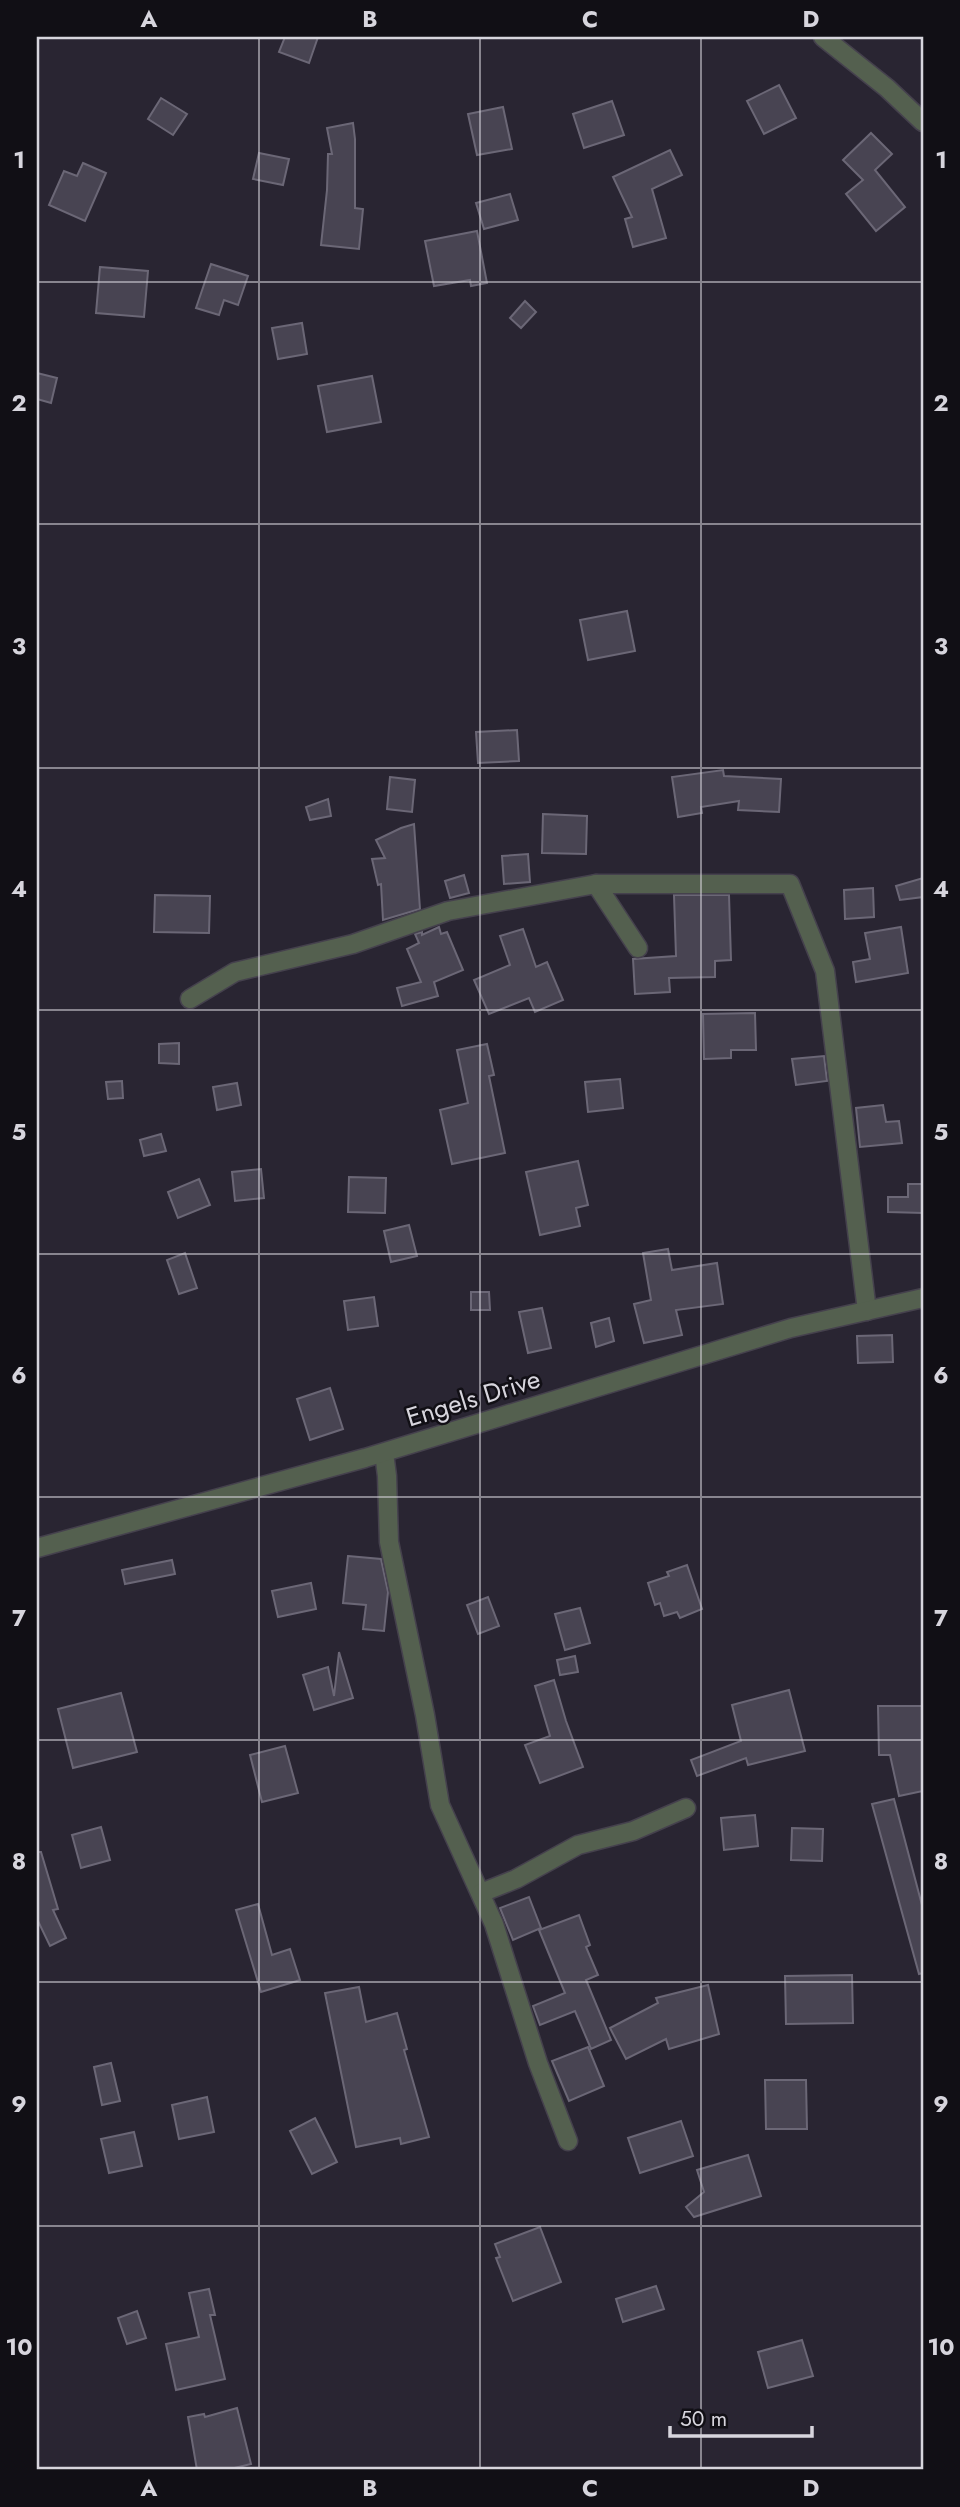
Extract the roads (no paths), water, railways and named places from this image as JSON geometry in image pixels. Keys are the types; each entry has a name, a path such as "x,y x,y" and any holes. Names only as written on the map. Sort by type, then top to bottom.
{"street":[{"path":"823,37 887,88 923,122"},
{"path":"596,884 638,948"},
{"path":"190,999 235,972 354,944 448,911 596,884 790,884 825,971 867,1311"},
{"name":"Engels Drive","path":"37,1548 384,1453 791,1328 923,1298"},
{"path":"384,1453 389,1542 425,1715 440,1805 494,1924 538,2063 568,2141"},
{"path":"481,1893 516,1879 578,1845 633,1831 686,1808"}]}
